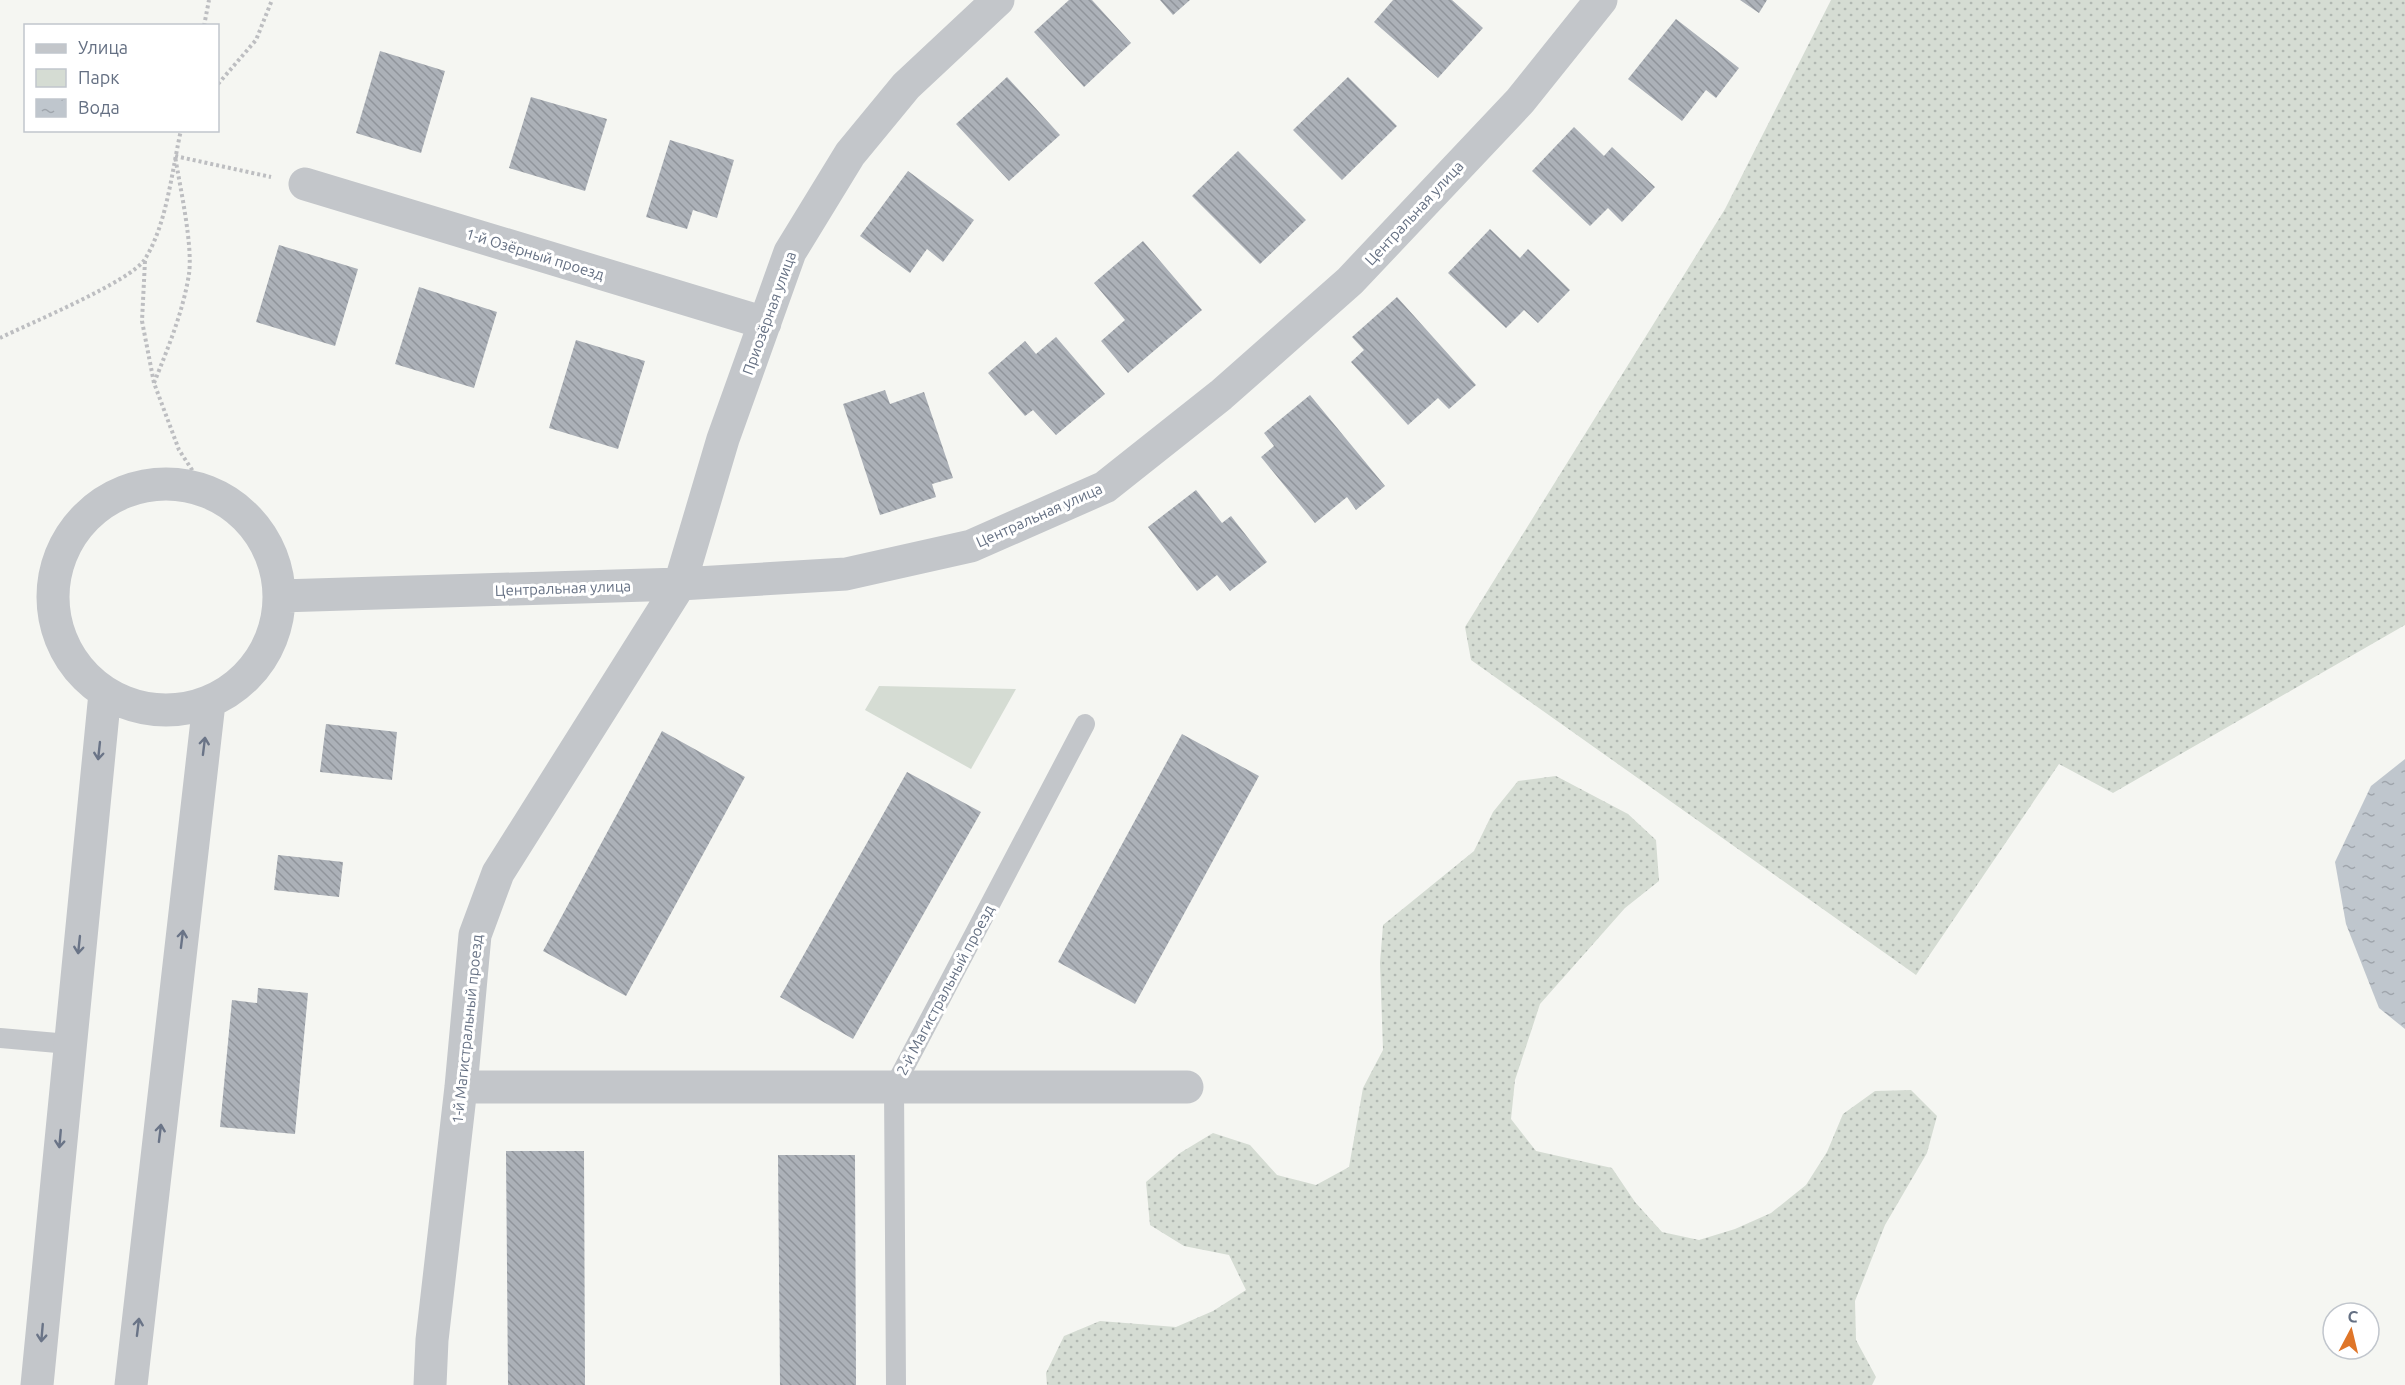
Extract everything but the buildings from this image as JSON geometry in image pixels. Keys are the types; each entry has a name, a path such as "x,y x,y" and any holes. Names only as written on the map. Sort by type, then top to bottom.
{"street":[{"name":"Приозёрная улица","path":"680,584 723,439 790,252 850,153 906,86 998,0"},
{"name":"Центральная улица","path":"280,596 680,584 846,574 971,546 1105,487 1221,395 1350,281 1520,101 1601,0"},
{"name":"1-й Озёрный проезд","path":"305,184 765,323"},
{"path":"152,484 170,484 206,491 231,503 251,521 267,543 277,568 280,596 277,622 268,648 253,671 233,689 209,702 183,710 156,710 130,704 105,693 72,660 61,640 54,617 52,594 55,572 65,546 80,523 101,504 125,491 152,484"},
{"name":"1-й Магистральный проезд","path":"430,1385 432,1340 461,1087 475,935 498,873 680,584"},
{"path":"37,1385 105,693"},
{"path":"131,1385 209,702"},
{"path":"461,1087 1186,1087"}],"lane":[{"name":"2-й Магистральный проезд","path":"896,1385 894,1087 1085,724"},
{"path":"0,1038 69,1044"}],"path":[{"path":"204,24 210,0"},
{"path":"219,83 256,40 272,0"},
{"path":"181,132 163,214 145,261 142,321 154,383 179,450 206,491"},
{"path":"175,156 305,184"},
{"path":"154,383 176,327 189,273 185,215 175,156"},
{"path":"0,338 113,284 145,261"}],"green space":[{"path":"1831,0 2405,0 2405,625 2113,793 2059,764 1916,975 1471,660 1465,627 1725,209"},
{"path":"879,686 1016,689 971,769 865,710"},
{"path":"1556,776 1628,814 1656,840 1659,881 1625,908 1540,1004 1515,1080 1511,1119 1536,1151 1612,1168 1635,1202 1662,1232 1699,1240 1735,1229 1771,1213 1806,1185 1827,1152 1843,1114 1875,1091 1911,1090 1937,1116 1927,1153 1885,1225 1855,1301 1856,1340 1876,1377 1872,1385 1047,1385 1046,1373 1064,1336 1100,1321 1176,1327 1213,1311 1246,1290 1229,1255 1184,1246 1150,1225 1146,1182 1180,1153 1213,1133 1250,1145 1277,1175 1316,1185 1349,1167 1363,1088 1383,1050 1380,963 1383,925 1474,851 1493,812 1518,781"}],"water":[{"path":"2405,759 2405,1029 2379,1008 2346,924 2335,862 2371,786"}]}
